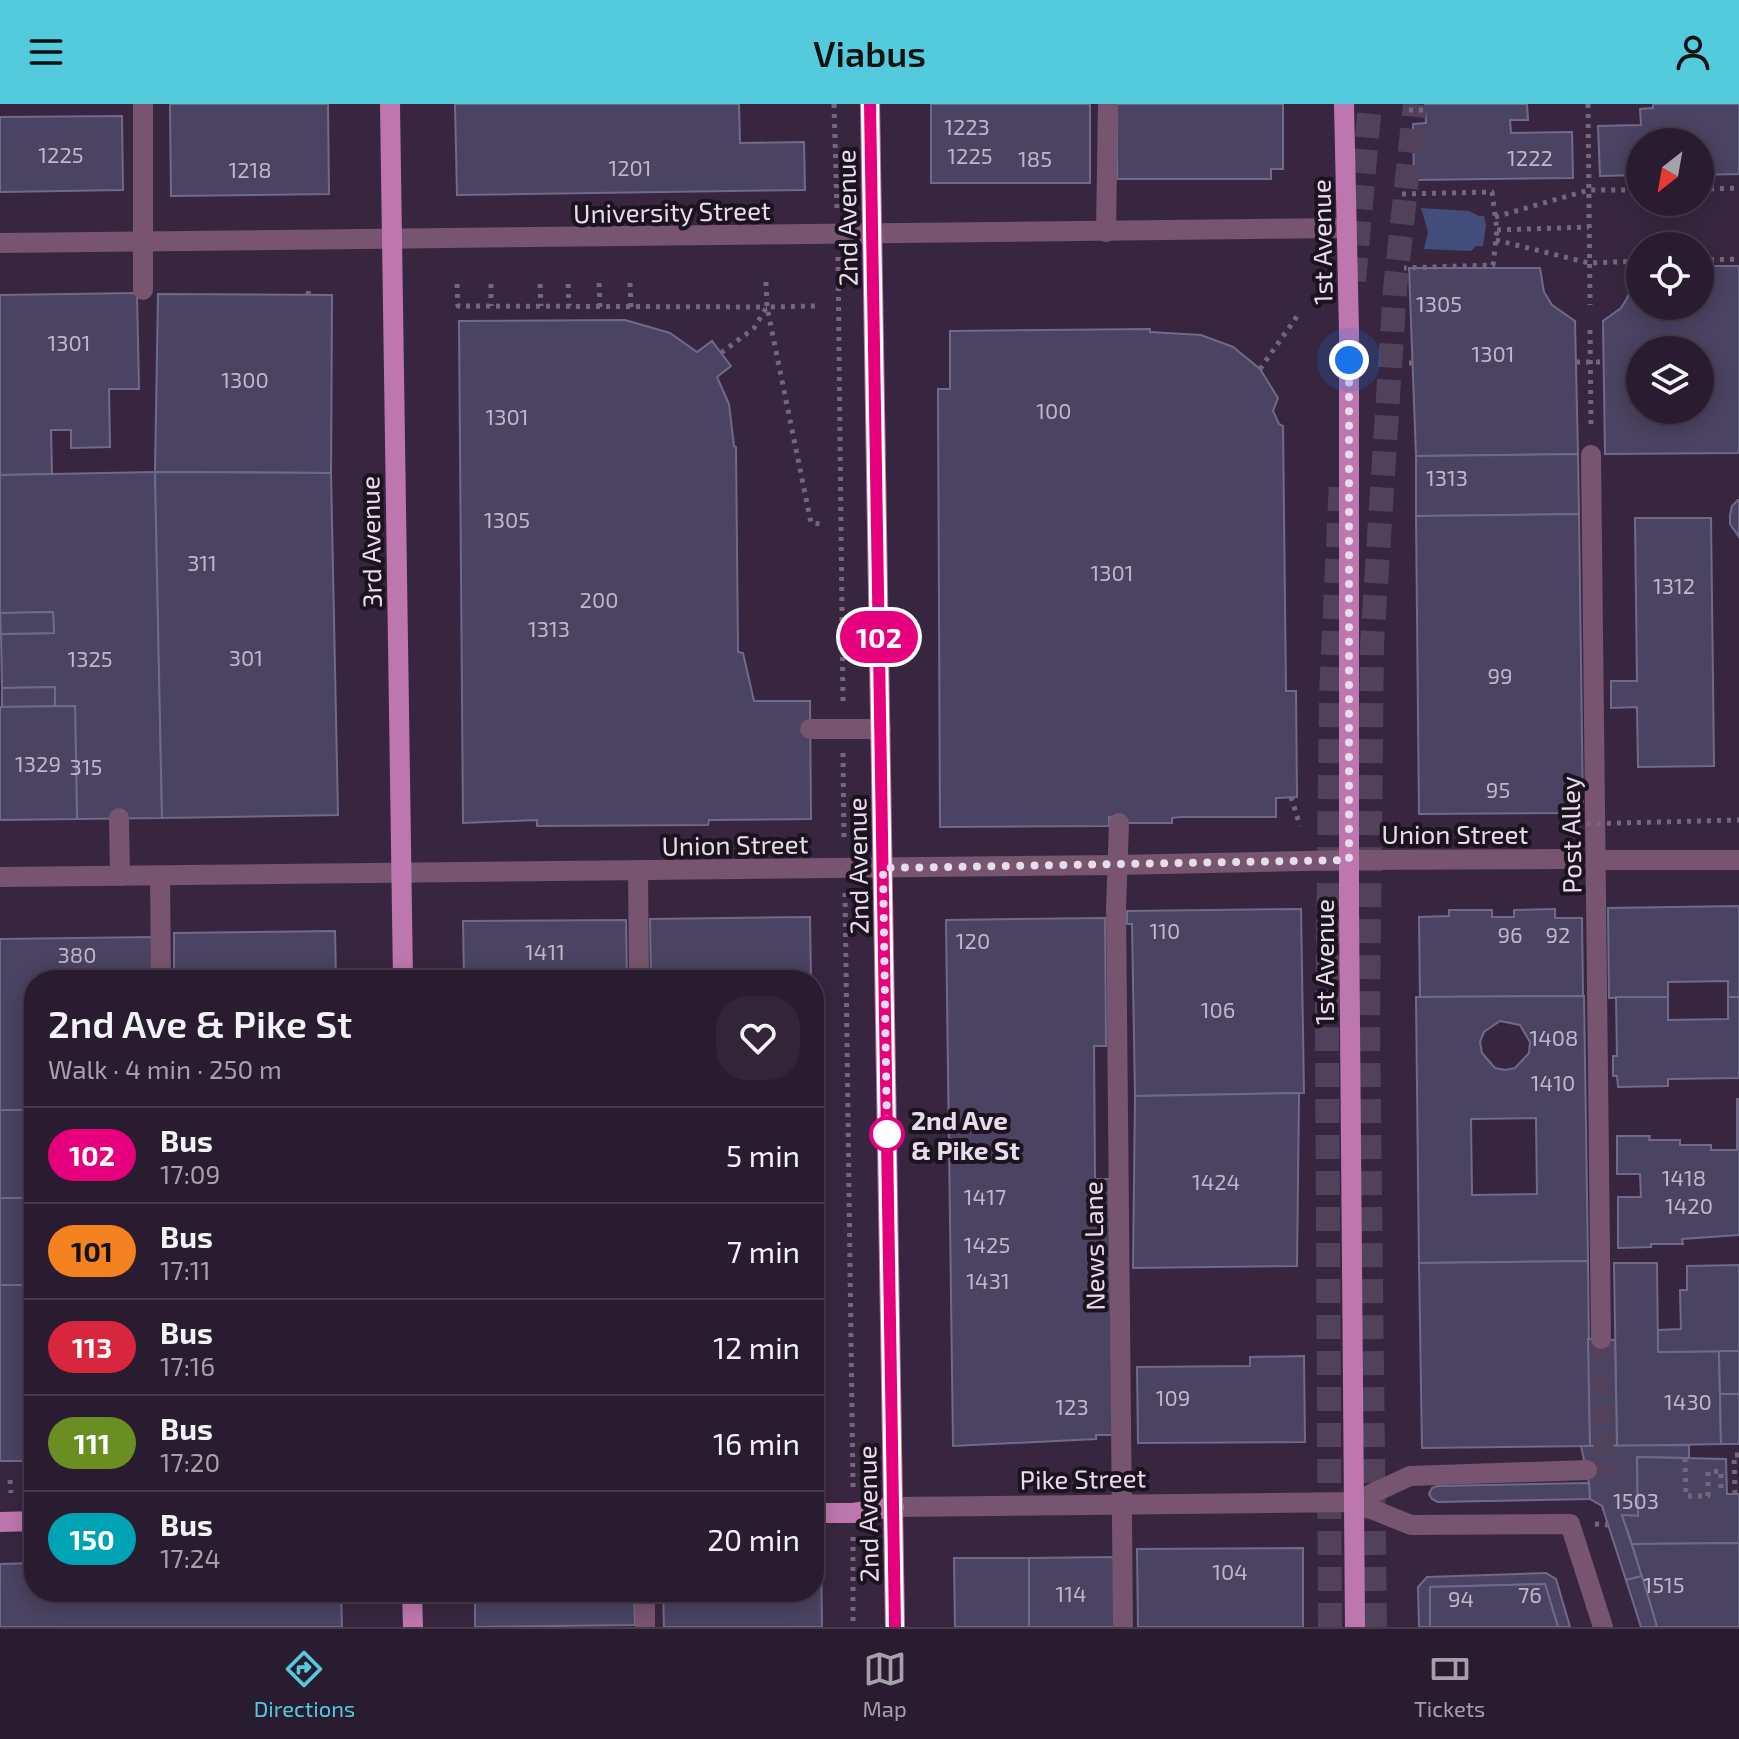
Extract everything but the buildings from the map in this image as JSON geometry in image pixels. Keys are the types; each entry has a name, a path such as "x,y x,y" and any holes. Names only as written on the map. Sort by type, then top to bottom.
{"main road":[{"name":"3rd Avenue","path":"390,104 403,970"},
{"name":"2nd Avenue","path":"870,104 895,1627"},
{"name":"1st Avenue","path":"1344,104 1349,332 1349,860 1355,1627"},
{"name":"Pike Street","path":"824,1513 853,1513 894,1507"},
{"path":"0,1522 24,1521"},
{"path":"412,1602 413,1627"}],"street":[{"path":"143,104 143,290"},
{"path":"1106,232 1108,104"},
{"name":"University Street","path":"0,243 1345,228"},
{"name":"Post Alley","path":"1591,455 1601,1339"},
{"path":"810,729 881,729"},
{"path":"119,818 120,876"},
{"name":"News Lane","path":"1119,823 1115,865 1123,1627"},
{"name":"Union Street","path":"0,877 1567,859"},
{"path":"1596,860 1739,860"},
{"path":"638,871 639,970"},
{"path":"160,876 161,970"},
{"name":"Pike Street","path":"1354,1502 1410,1476 1587,1470"},
{"name":"Pike Street","path":"894,1507 1354,1502 1411,1525 1570,1524 1603,1627"},
{"path":"645,1602 645,1627"}],"path":[{"path":"834,104 852,1460"},
{"path":"1588,104 1590,305"},
{"path":"1409,110 1425,110"},
{"path":"1714,189 1739,188"},
{"path":"1495,217 1589,190 1626,190"},
{"path":"1402,194 1492,192 1497,230 1493,265 1404,268"},
{"path":"1497,230 1589,227"},
{"path":"1496,240 1589,263 1626,262"},
{"path":"1714,260 1739,259"},
{"path":"766,282 767,307 811,523 821,524"},
{"path":"599,283 600,307"},
{"path":"630,283 631,307"},
{"path":"457,284 458,306 817,306"},
{"path":"491,284 491,306"},
{"path":"540,284 541,306"},
{"path":"568,284 569,306"},
{"path":"721,353 754,328 767,307"},
{"path":"1260,369 1298,315"},
{"path":"1590,330 1591,455"},
{"path":"1576,362 1604,362"},
{"path":"1291,797 1300,826"},
{"path":"1577,824 1739,820"},
{"path":"1735,1494 1734,1455 1739,1455"},
{"path":"1685,1458 1686,1496 1708,1496 1708,1472 1721,1471 1721,1493"},
{"path":"10,1480 11,1493"},
{"path":"1598,1524 1608,1525"},
{"path":"853,1569 853,1627"}],"water":[{"path":"1421,208 1469,211 1484,216 1483,246 1476,246 1471,251 1424,249 1428,232"}],"tunnel":[{"path":"1354,281 1370,104"},
{"path":"1375,1627 1368,1021 1372,645 1395,289 1415,104"},
{"path":"1330,1627 1327,1032 1331,696 1341,481"},
{"path":"1587,1470 1604,1467 1601,1339"}],"bus line":[{"name":"102","path":"870,104 895,1627"}],"place":[{"name":"2nd Ave & Pike St","path":"887,1134"}],"route":[{"path":"887,1134 883,868 1349,860 1349,360"}]}
